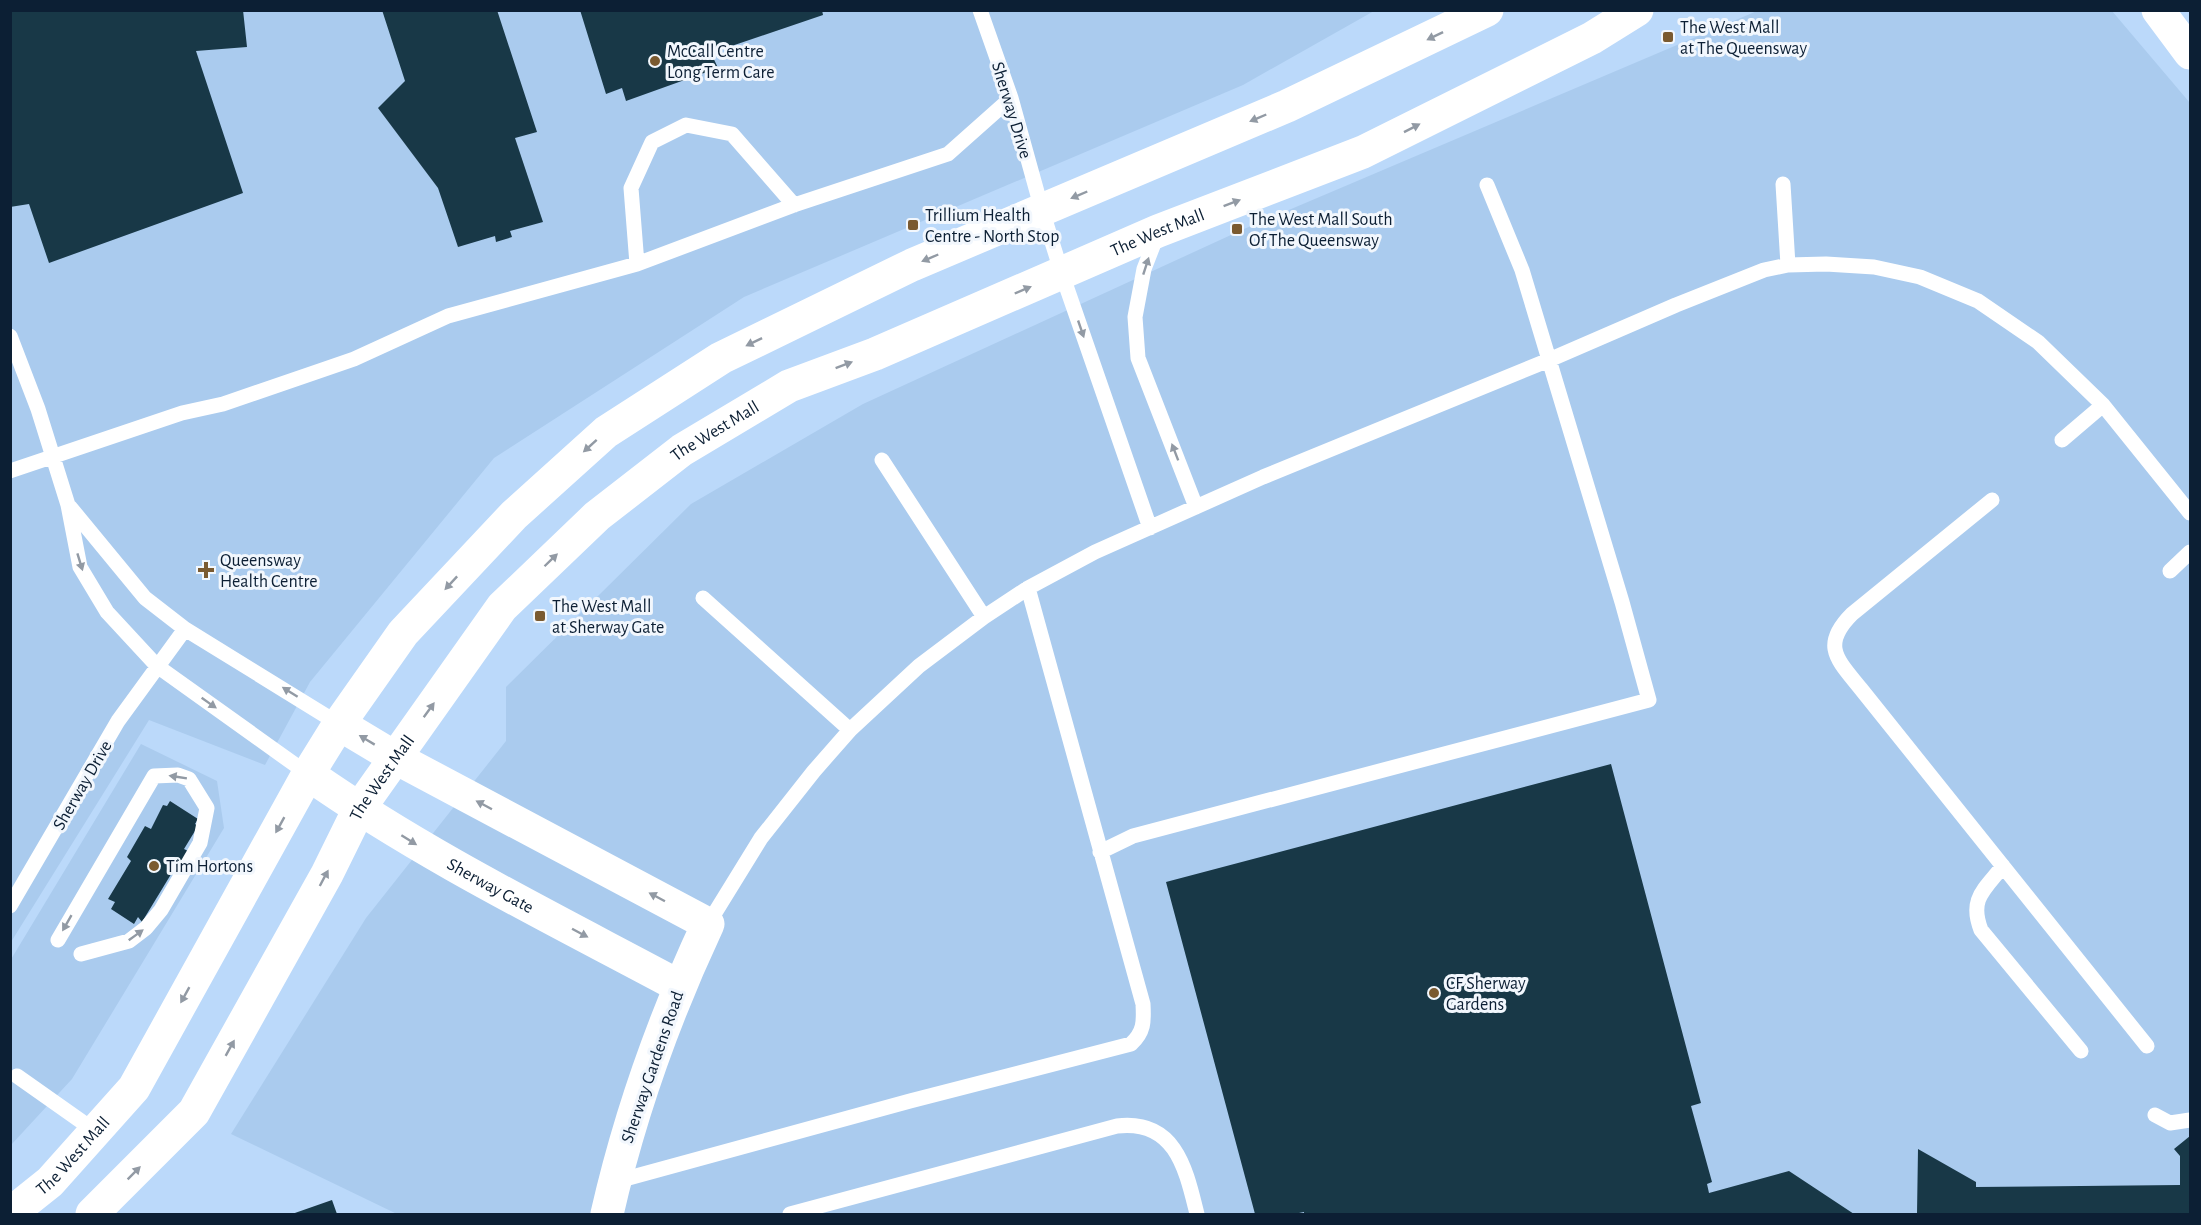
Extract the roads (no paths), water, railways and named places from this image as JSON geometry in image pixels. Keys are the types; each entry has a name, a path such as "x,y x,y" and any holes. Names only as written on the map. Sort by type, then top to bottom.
{"main road":[{"name":"The West Mall","path":"10,1214 50,1182 134,1088 308,774 339,724 411,625 514,514 606,432 721,358 912,266 1287,106 1487,10"},
{"name":"The West Mall","path":"92,1215 194,1112 327,874 359,809 502,607 597,516 682,450 789,386 875,354 1158,231 1363,152 1592,38 1637,10"},
{"path":"2158,10 2190,53"},
{"path":"339,724 394,757 708,924"},
{"name":"Sherway Gate","path":"308,774 425,850 679,986"},
{"name":"Sherway Gardens Road","path":"607,1215 614,1182 646,1074 679,986 708,924"}],"lane":[{"name":"Sherway Drive","path":"980,10 1011,98 1062,274 1150,528"},
{"path":"10,471 182,413 223,404 344,363 448,316 637,264 794,205 948,154 1011,98"},
{"path":"637,264 631,188 652,142 686,125 732,134 794,205"},
{"path":"1783,184 1788,265"},
{"path":"1101,852 1133,836 1649,700 1622,602 1522,270 1487,185"},
{"path":"1158,231 1144,268 1135,316 1138,358 1196,507"},
{"path":"708,924 761,838 850,730 919,666 984,617 1028,588 1095,552 1296,463 1549,360 1676,304 1764,270 1788,265 1826,264 1874,267 1920,277 1978,301 2038,342 2103,405 2190,513"},
{"path":"10,336 68,505 80,567 108,612 157,666 308,774"},
{"path":"2062,440 2103,405"},
{"path":"882,460 984,617"},
{"path":"1992,500 1852,614 1835,635 1834,648 1840,662 2146,1046"},
{"path":"68,505 145,598 185,629 339,724"},
{"path":"2170,571 2190,552"},
{"path":"614,1182 910,1101 1131,1044 1140,1035 1144,1021 1143,1005 1028,588"},
{"path":"703,598 850,730"},
{"name":"Sherway Drive","path":"10,906 118,721 185,629"},
{"path":"58,940 154,776 178,776 189,779 207,808 200,843 161,910 146,928 129,941 81,954"},
{"path":"2002,866 1980,896 1975,914 1981,930 2081,1050"},
{"path":"17,1076 95,1131"},
{"path":"2155,1114 2170,1124 2190,1120"},
{"path":"790,1215 1117,1126 1133,1125 1150,1130 1176,1150 1183,1162 1197,1215"}],"place":[{"name":"The West Mall at The Queensway","path":"1668,37"},
{"name":"McCall Centre Long Term Care","path":"655,61"},
{"name":"Trillium Health Centre - North Stop","path":"913,225"},
{"name":"The West Mall South Of The Queensway","path":"1237,229"},
{"name":"Queensway Health Centre","path":"206,570"},
{"name":"The West Mall at Sherway Gate","path":"540,616"},
{"name":"Tim Hortons","path":"154,866"},
{"name":"CF Sherway Gardens","path":"1434,993"}]}
